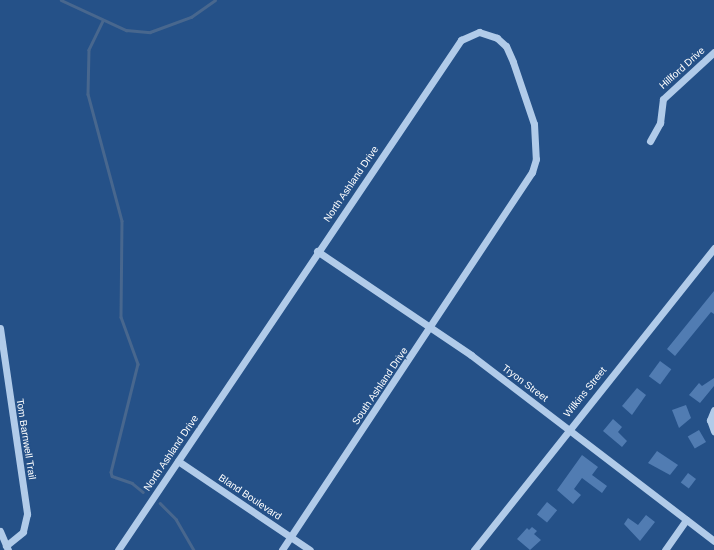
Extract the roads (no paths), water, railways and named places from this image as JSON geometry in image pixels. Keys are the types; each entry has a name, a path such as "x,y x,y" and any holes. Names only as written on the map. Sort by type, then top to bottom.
{"street":[{"name":"North Ashland Drive","path":"118,550 317,251 461,40 479,32 496,38 506,46 525,92 536,145 532,172 494,232"},
{"name":"Hillford Drive","path":"650,141 660,123 663,99 714,52"},
{"name":"South Ashland Drive","path":"282,550 494,232"},
{"name":"Wilkins Street","path":"474,550 568,428 714,248"},
{"name":"Tryon Street","path":"317,251 431,327 568,428 714,541"},
{"name":"Tom Barnwell Trail","path":"0,328 27,514 24,532 7,548"},
{"path":"714,410 710,420 714,431"},
{"name":"Bland Boulevard","path":"178,461 310,550"},
{"path":"665,550 686,520"},
{"path":"0,531 7,548"}],"waterway":[{"path":"61,0 126,30 150,32 191,17 215,0"},
{"path":"103,21 89,50 88,94 122,221 121,317 138,364 111,472 112,476 132,483 143,492"},
{"path":"160,503 176,519 194,550"}]}
